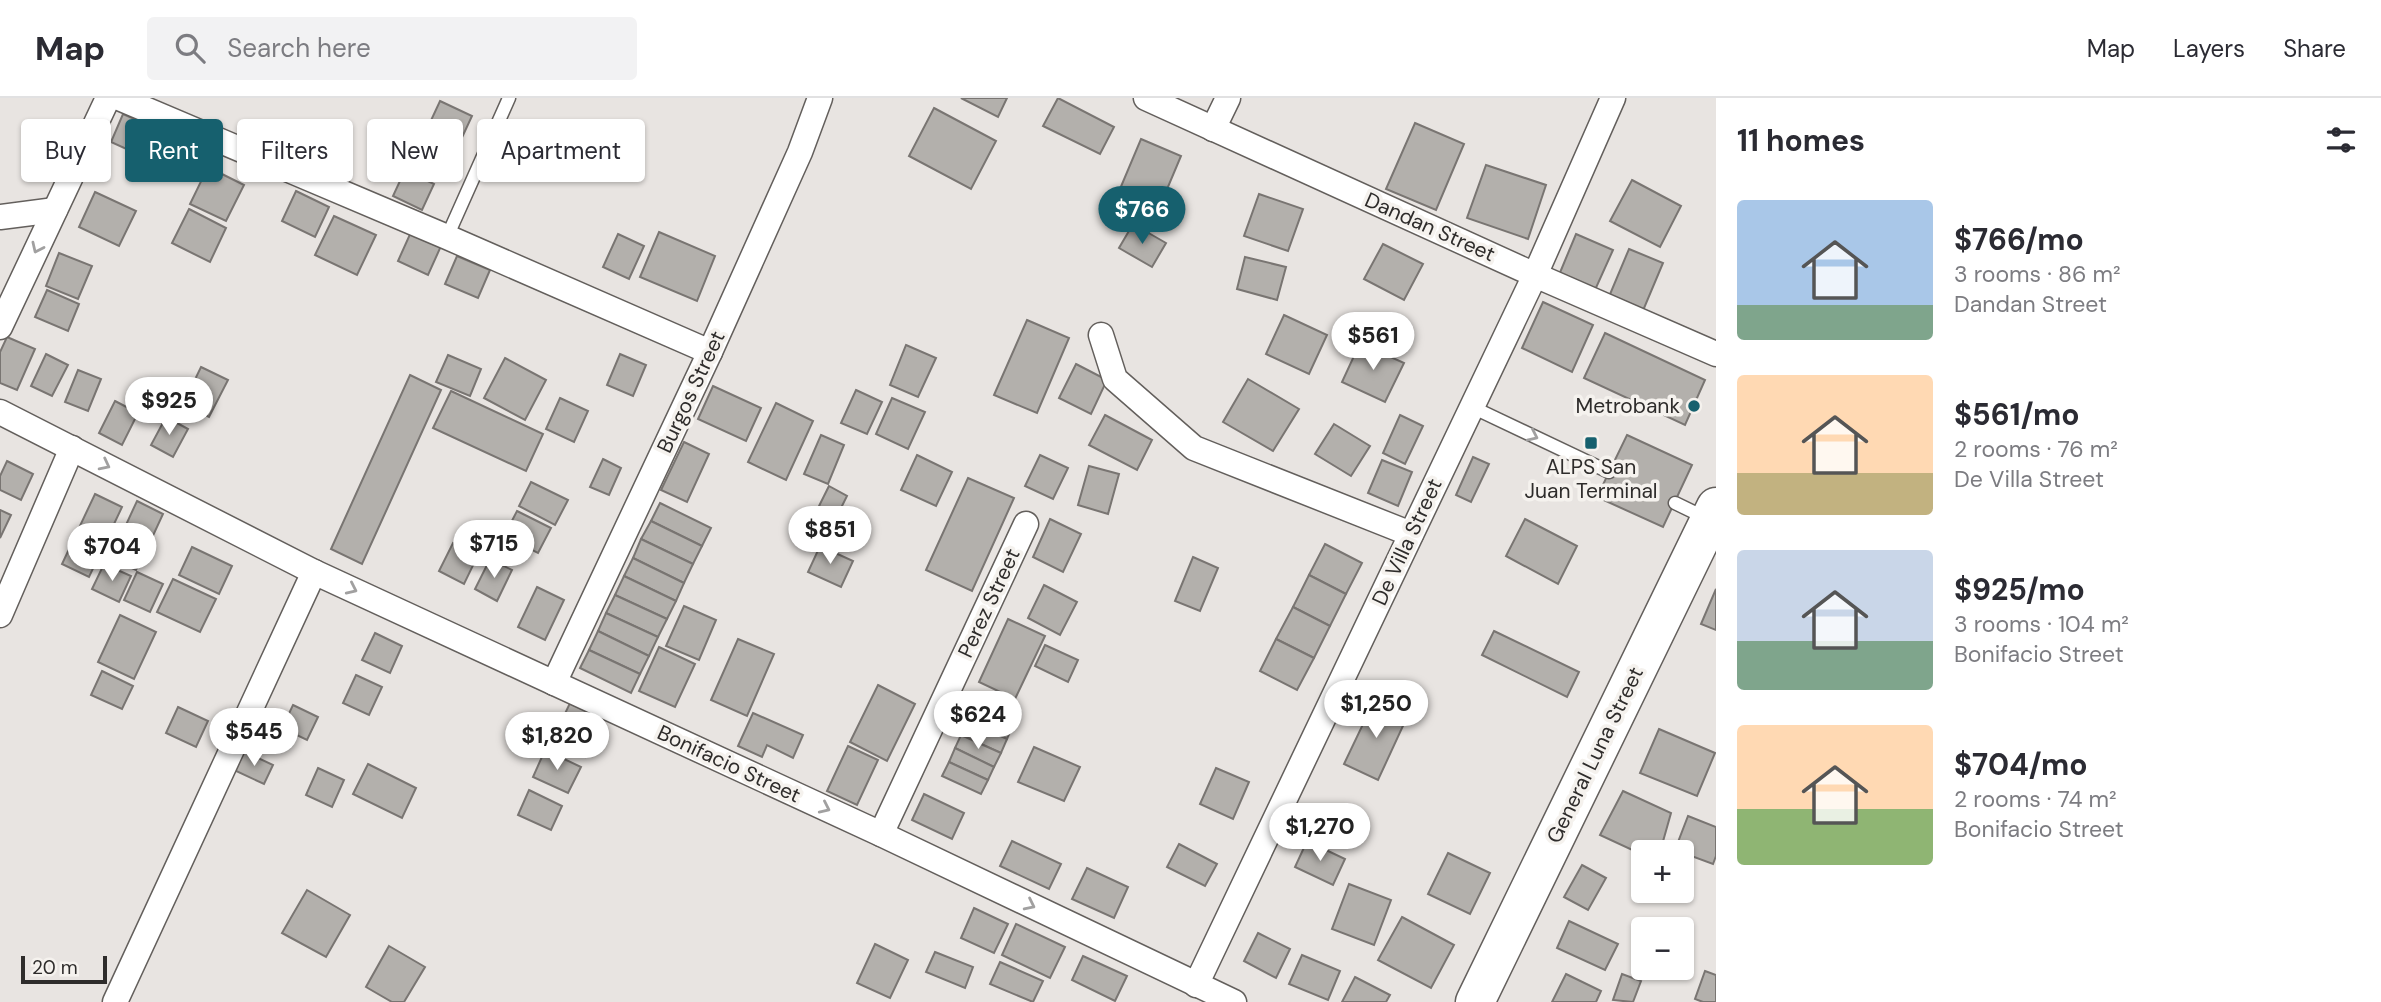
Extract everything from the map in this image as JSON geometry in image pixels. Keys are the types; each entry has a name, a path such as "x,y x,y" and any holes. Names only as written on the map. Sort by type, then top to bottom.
{"main road":[{"name":"General Luna Street","path":"1475,1002 1713,514"}],"street":[{"path":"0,327 108,98"},
{"path":"119,98 710,352"},
{"name":"Burgos Street","path":"554,683 710,352 800,152 820,98"},
{"name":"Dandan Street","path":"1146,98 1716,354"},
{"path":"1213,129 1228,98"},
{"name":"De Villa Street","path":"1196,985 1535,275 1613,98"},
{"path":"0,217 55,210"},
{"path":"1101,335 1115,379 1194,448 1411,534"},
{"name":"Bonifacio Street","path":"0,412 314,572 881,834 1234,1002"},
{"path":"0,615 72,448"},
{"name":"Perez Street","path":"881,834 1026,524"},
{"path":"115,1002 314,572"}],"lane":[{"path":"447,237 509,98"},
{"path":"1472,407 1609,472"},
{"path":"1675,503 1713,514"}],"building":[{"path":"961,98 1007,98 998,117"},
{"path":"1058,98 1114,127 1100,154 1043,126"},
{"path":"440,101 472,116 463,135 463,119 432,119"},
{"path":"934,108 996,141 971,189 909,156"},
{"path":"123,114 134,119 125,119 125,148 111,142"},
{"path":"1415,123 1464,144 1436,210 1386,189"},
{"path":"1141,139 1181,156 1157,213 1117,196"},
{"path":"1486,165 1546,185 1528,239 1467,218"},
{"path":"223,174 244,185 226,221 190,204 201,182 223,182"},
{"path":"1632,180 1681,206 1660,247 1610,221"},
{"path":"399,182 434,184 422,210 393,196"},
{"path":"296,191 329,207 315,237 282,221"},
{"path":"95,192 136,211 119,246 79,227"},
{"path":"1259,194 1303,209 1288,251 1244,236"},
{"path":"189,209 226,228 210,262 172,243"},
{"path":"334,216 376,235 357,275 315,255"},
{"path":"1133,224 1166,243 1152,267 1119,248"},
{"path":"411,232 441,246 428,275 398,261"},
{"path":"659,232 715,256 697,301 640,277"},
{"path":"618,234 644,246 629,279 603,267"},
{"path":"1576,234 1613,250 1595,290 1559,275"},
{"path":"1383,244 1423,264 1404,300 1364,279"},
{"path":"1629,249 1663,263 1642,313 1608,299"},
{"path":"59,253 92,266 78,299 46,286"},
{"path":"457,256 490,270 478,298 445,284"},
{"path":"1245,257 1286,267 1277,300 1237,289"},
{"path":"47,290 79,304 68,331 35,317"},
{"path":"1543,302 1593,325 1572,372 1522,348"},
{"path":"1284,315 1327,335 1309,374 1266,354"},
{"path":"1027,320 1069,338 1037,413 994,395"},
{"path":"1605,333 1705,380 1685,425 1584,378"},
{"path":"7,337 35,349 17,390 0,383 0,352"},
{"path":"1360,343 1404,363 1385,402 1342,382"},
{"path":"906,345 936,358 918,397 890,385"},
{"path":"46,354 68,365 52,396 31,386"},
{"path":"620,354 646,365 633,396 607,385"},
{"path":"448,355 481,369 470,396 436,382"},
{"path":"505,358 546,380 525,420 484,398"},
{"path":"1076,364 1107,380 1091,414 1059,398"},
{"path":"201,367 228,380 209,417 183,404"},
{"path":"78,370 101,379 88,411 65,402"},
{"path":"410,375 441,390 362,564 331,549"},
{"path":"1248,379 1299,409 1273,451 1223,422"},
{"path":"713,386 761,408 746,441 698,419"},
{"path":"856,390 882,402 867,434 841,423"},
{"path":"451,391 543,434 526,471 433,428"},
{"path":"560,398 588,411 574,442 546,429"},
{"path":"892,398 925,412 908,449 876,434"},
{"path":"115,401 138,413 122,445 99,433"},
{"path":"776,403 813,421 786,480 748,462"},
{"path":"1105,415 1152,440 1137,470 1089,445"},
{"path":"1400,415 1423,426 1405,464 1383,453"},
{"path":"166,417 188,429 173,457 151,445"},
{"path":"1334,424 1370,446 1351,476 1315,454"},
{"path":"821,435 844,445 828,484 804,474"},
{"path":"1627,435 1692,465 1663,527 1597,497"},
{"path":"684,442 709,454 687,502 661,490"},
{"path":"917,455 952,472 936,506 901,490"},
{"path":"1040,455 1068,468 1053,499 1025,486"},
{"path":"1473,457 1489,464 1471,502 1456,495"},
{"path":"603,459 621,468 609,495 590,487"},
{"path":"1382,460 1412,472 1398,506 1368,493"},
{"path":"7,461 33,474 21,500 0,490 0,476"},
{"path":"1089,466 1119,474 1108,514 1078,505"},
{"path":"968,478 1014,498 972,591 926,570"},
{"path":"531,482 568,500 555,525 519,506"},
{"path":"829,486 847,496 837,516 819,506"},
{"path":"95,494 122,507 89,577 62,564"},
{"path":"137,501 163,514 151,540 125,527"},
{"path":"660,503 711,528 702,546 651,521"},
{"path":"0,510 11,515 0,538"},
{"path":"517,511 551,528 538,553 504,536"},
{"path":"1050,519 1081,534 1063,572 1033,557"},
{"path":"1525,519 1577,546 1558,584 1506,556"},
{"path":"651,521 702,546 693,564 641,539"},
{"path":"121,532 148,545 136,570 109,558"},
{"path":"641,539 693,564 684,583 633,558"},
{"path":"453,543 478,555 464,584 439,571"},
{"path":"1325,544 1362,563 1346,594 1309,575"},
{"path":"820,546 853,561 841,587 808,572"},
{"path":"192,547 232,566 219,594 179,575"},
{"path":"1193,557 1218,568 1200,611 1175,601"},
{"path":"633,558 684,583 676,601 624,576"},
{"path":"490,559 512,570 497,601 475,589"},
{"path":"104,564 131,576 119,602 92,589"},
{"path":"137,572 163,584 150,612 124,600"},
{"path":"1309,575 1346,594 1330,626 1293,607"},
{"path":"624,576 676,601 667,619 615,595"},
{"path":"173,579 216,599 200,632 157,612"},
{"path":"1044,585 1077,602 1060,635 1028,618"},
{"path":"537,587 564,600 545,640 518,627"},
{"path":"1716,589 1716,630 1701,624"},
{"path":"615,595 667,619 658,637 606,613"},
{"path":"684,606 716,620 699,660 666,646"},
{"path":"1293,607 1330,626 1314,658 1276,639"},
{"path":"606,613 658,637 649,656 598,631"},
{"path":"120,615 156,632 134,679 98,662"},
{"path":"1008,619 1045,636 1015,699 979,682"},
{"path":"598,631 649,656 640,674 589,650"},
{"path":"1494,631 1579,672 1567,697 1482,655"},
{"path":"375,633 402,646 390,673 362,660"},
{"path":"738,639 774,654 747,716 711,700"},
{"path":"1276,639 1314,658 1297,690 1260,671"},
{"path":"1045,645 1078,660 1068,682 1035,666"},
{"path":"659,647 695,664 675,707 639,691"},
{"path":"589,650 640,674 631,693 580,668"},
{"path":"102,671 133,686 122,709 91,695"},
{"path":"356,675 382,687 369,715 343,703"},
{"path":"878,685 915,704 887,761 850,742"},
{"path":"980,694 1020,712 1013,725 974,708"},
{"path":"1375,699 1408,715 1378,780 1344,764"},
{"path":"570,703 603,719 585,757 552,741"},
{"path":"293,705 318,717 307,740 282,728"},
{"path":"178,707 208,721 196,747 166,733"},
{"path":"974,708 1013,725 1007,739 968,721"},
{"path":"753,713 803,735 793,758 767,745 762,757 738,746"},
{"path":"968,721 1007,739 1001,753 961,735"},
{"path":"1659,729 1715,753 1697,796 1640,773"},
{"path":"961,735 1001,753 994,767 955,748"},
{"path":"848,746 878,760 857,805 827,791"},
{"path":"1034,747 1080,767 1064,801 1018,782"},
{"path":"955,748 994,767 988,780 949,762"},
{"path":"545,750 581,767 568,793 533,777"},
{"path":"243,751 273,765 264,784 234,770"},
{"path":"949,762 988,780 981,794 942,776"},
{"path":"368,764 416,788 402,818 353,794"},
{"path":"318,768 344,780 332,807 306,795"},
{"path":"1216,768 1249,782 1233,819 1200,804"},
{"path":"529,790 562,806 551,830 518,815"},
{"path":"1623,791 1671,813 1663,840 1631,840 1631,849 1600,835"},
{"path":"924,794 964,813 952,839 912,820"},
{"path":"1688,816 1716,827 1716,856 1713,864 1694,857 1694,840 1679,840"},
{"path":"1012,841 1061,864 1049,889 1000,866"},
{"path":"1307,841 1345,859 1333,885 1295,867"},
{"path":"1179,844 1217,864 1205,886 1167,867"},
{"path":"1448,853 1490,873 1470,914 1428,894"},
{"path":"1582,865 1606,878 1588,910 1564,897"},
{"path":"1087,868 1128,887 1114,918 1072,899"},
{"path":"1349,884 1391,900 1374,945 1332,929"},
{"path":"307,890 350,915 326,957 282,933"},
{"path":"974,908 1008,924 994,953 961,938"},
{"path":"1402,917 1454,945 1431,988 1378,960"},
{"path":"1569,921 1618,944 1605,970 1557,948"},
{"path":"1016,924 1065,947 1050,978 1002,955"},
{"path":"1258,933 1290,949 1276,978 1244,961"},
{"path":"875,944 908,960 890,998 857,983"},
{"path":"389,946 425,967 404,1002 392,1002 366,987"},
{"path":"935,952 973,967 965,988 926,972"},
{"path":"1302,955 1340,971 1328,1000 1289,984"},
{"path":"1083,956 1127,976 1115,1001 1072,980"},
{"path":"1000,962 1043,981 1033,1002 990,984"},
{"path":"1705,971 1716,975 1716,1002 1695,999"},
{"path":"1566,974 1601,991 1596,1002 1552,1002"},
{"path":"1622,974 1631,977 1631,980 1641,981 1633,1002 1613,1000"},
{"path":"1355,977 1390,995 1386,1002 1342,1002"}],"place":[{"name":"Metrobank","path":"1694,406"},
{"name":"ALPS San Juan Terminal","path":"1591,443"}]}
